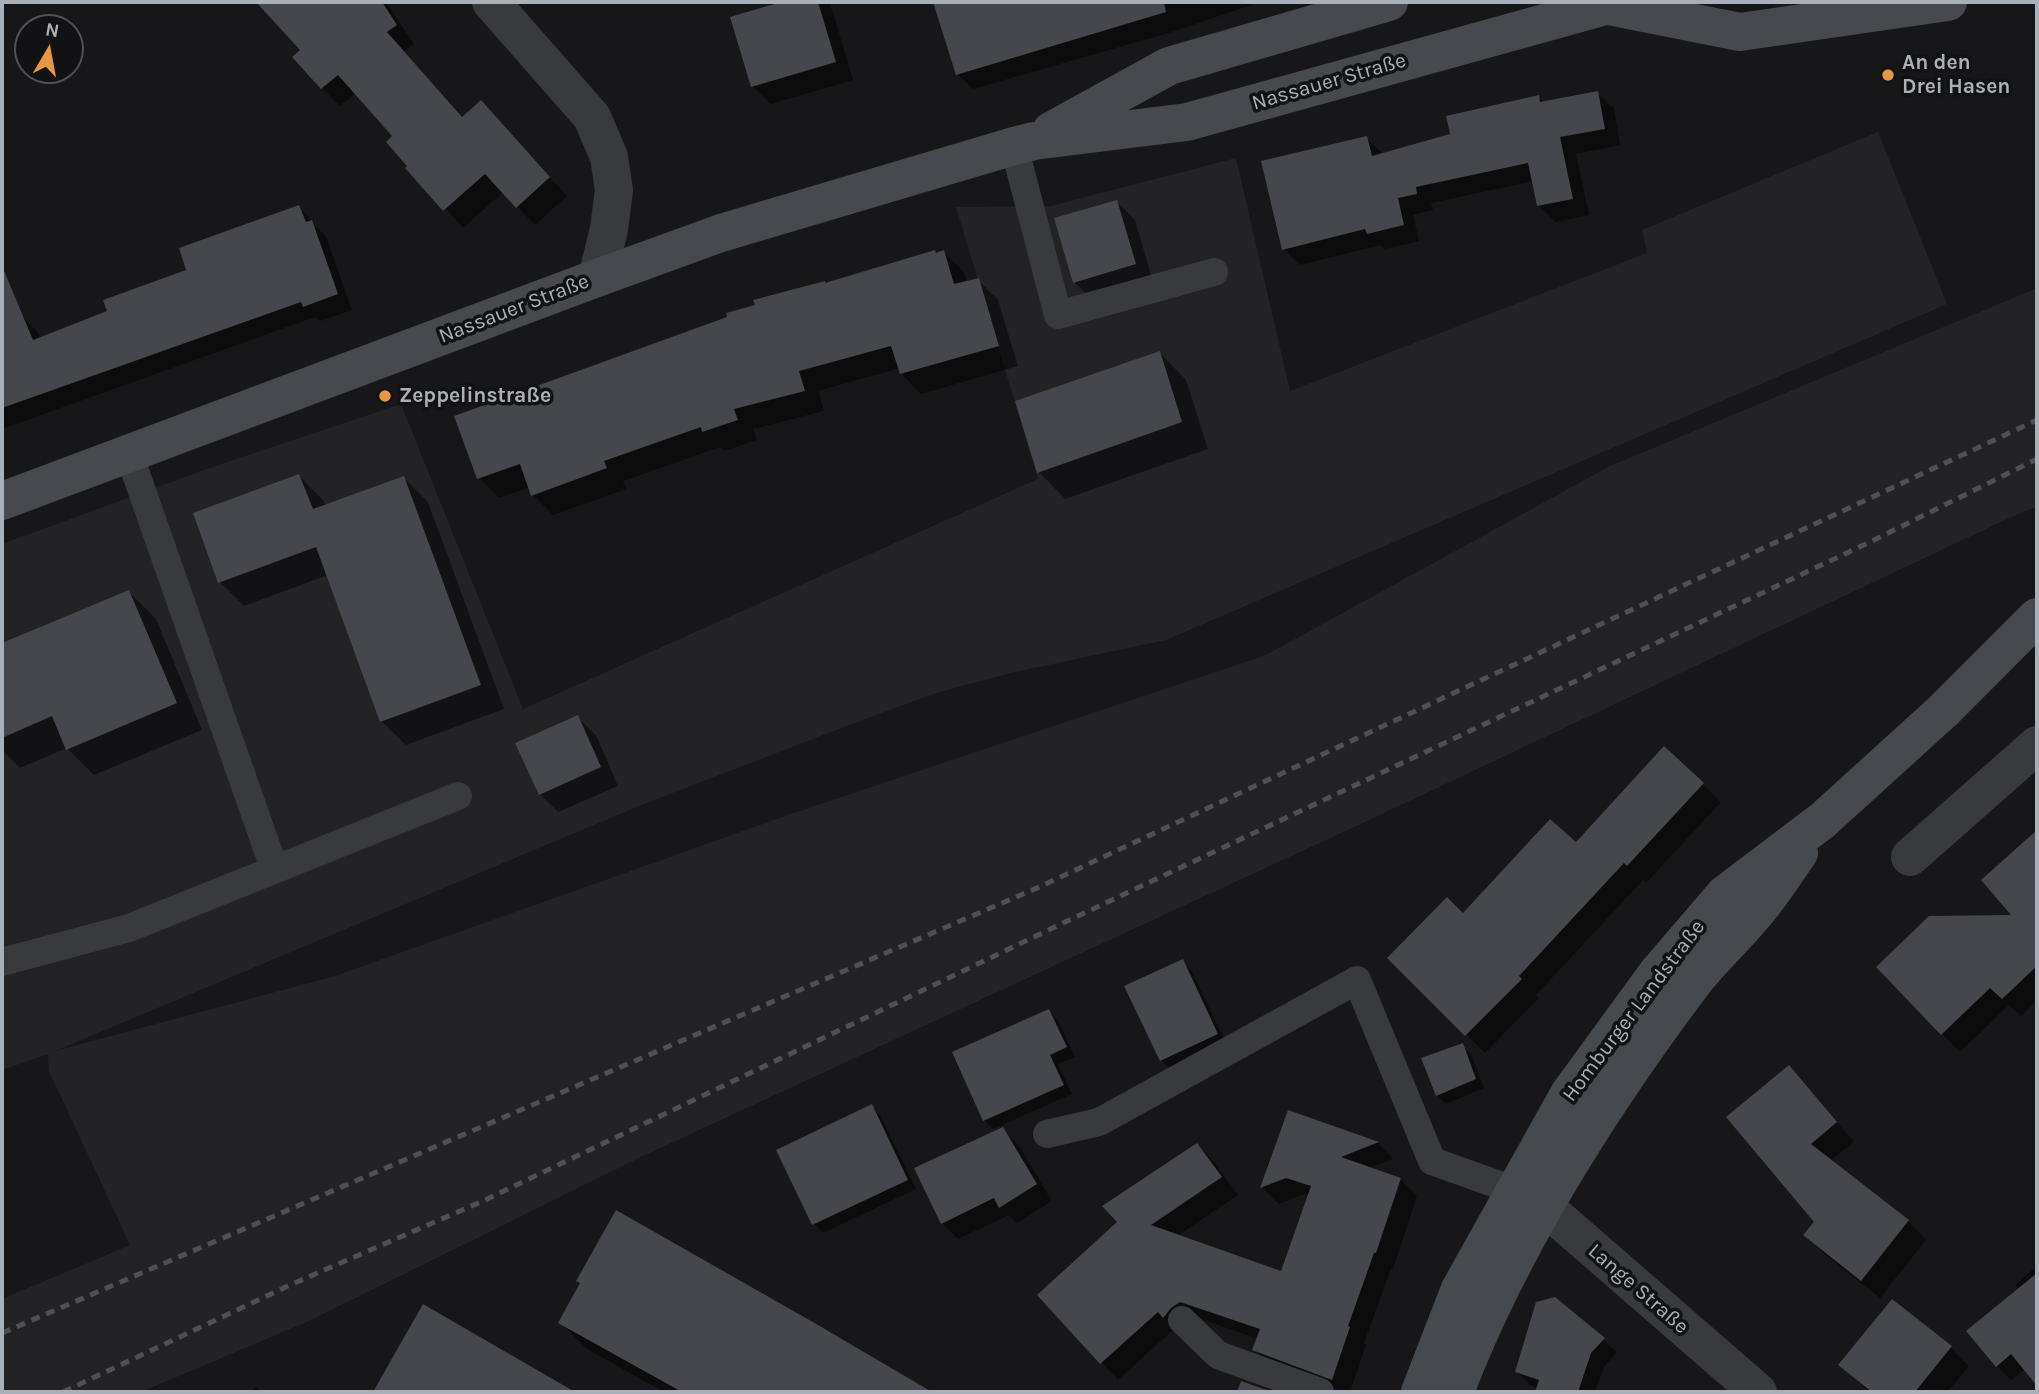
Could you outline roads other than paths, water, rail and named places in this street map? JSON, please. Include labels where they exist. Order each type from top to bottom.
[{"type":"main road","name":"Nassauer Straße","points":[[1024,143],[1169,66],[1387,2]]},
{"type":"main road","points":[[1612,4],[1741,32],[1948,2]]},
{"type":"main road","name":"Nassauer Straße","points":[[2,501],[721,233],[1024,143],[1187,122],[1612,4]]},
{"type":"main road","name":"Homburger Landstraße","points":[[1455,1392],[1493,1305],[1569,1094],[1658,972],[1724,895],[1823,820],[1943,711],[2037,617]]},
{"type":"main road","name":"Homburger Landstraße","points":[[1420,1392],[1460,1289],[1531,1199]]},
{"type":"street","points":[[491,2],[592,117],[609,157],[614,190],[609,229],[597,278]]},
{"type":"street","points":[[1910,857],[2037,745]]},
{"type":"street","name":"Lange Straße","points":[[1531,1199],[1758,1392]]},
{"type":"lane","points":[[1024,143],[1058,315],[1214,272]]},
{"type":"lane","points":[[129,454],[274,868]]},
{"type":"lane","points":[[2,962],[129,928],[458,796]]},
{"type":"lane","points":[[1046,1134],[1099,1122],[1357,980],[1432,1161],[1531,1199]]},
{"type":"lane","points":[[1182,1320],[1218,1355],[1320,1392]]},
{"type":"railway","points":[[2,1333],[1037,888],[2037,420]]},
{"type":"railway","points":[[63,1392],[290,1285],[483,1201],[1059,925],[1868,543],[2037,459]]},
{"type":"place","name":"An den Drei Hasen","points":[[1888,75]]},
{"type":"place","name":"Zeppelinstraße","points":[[385,396]]}]
